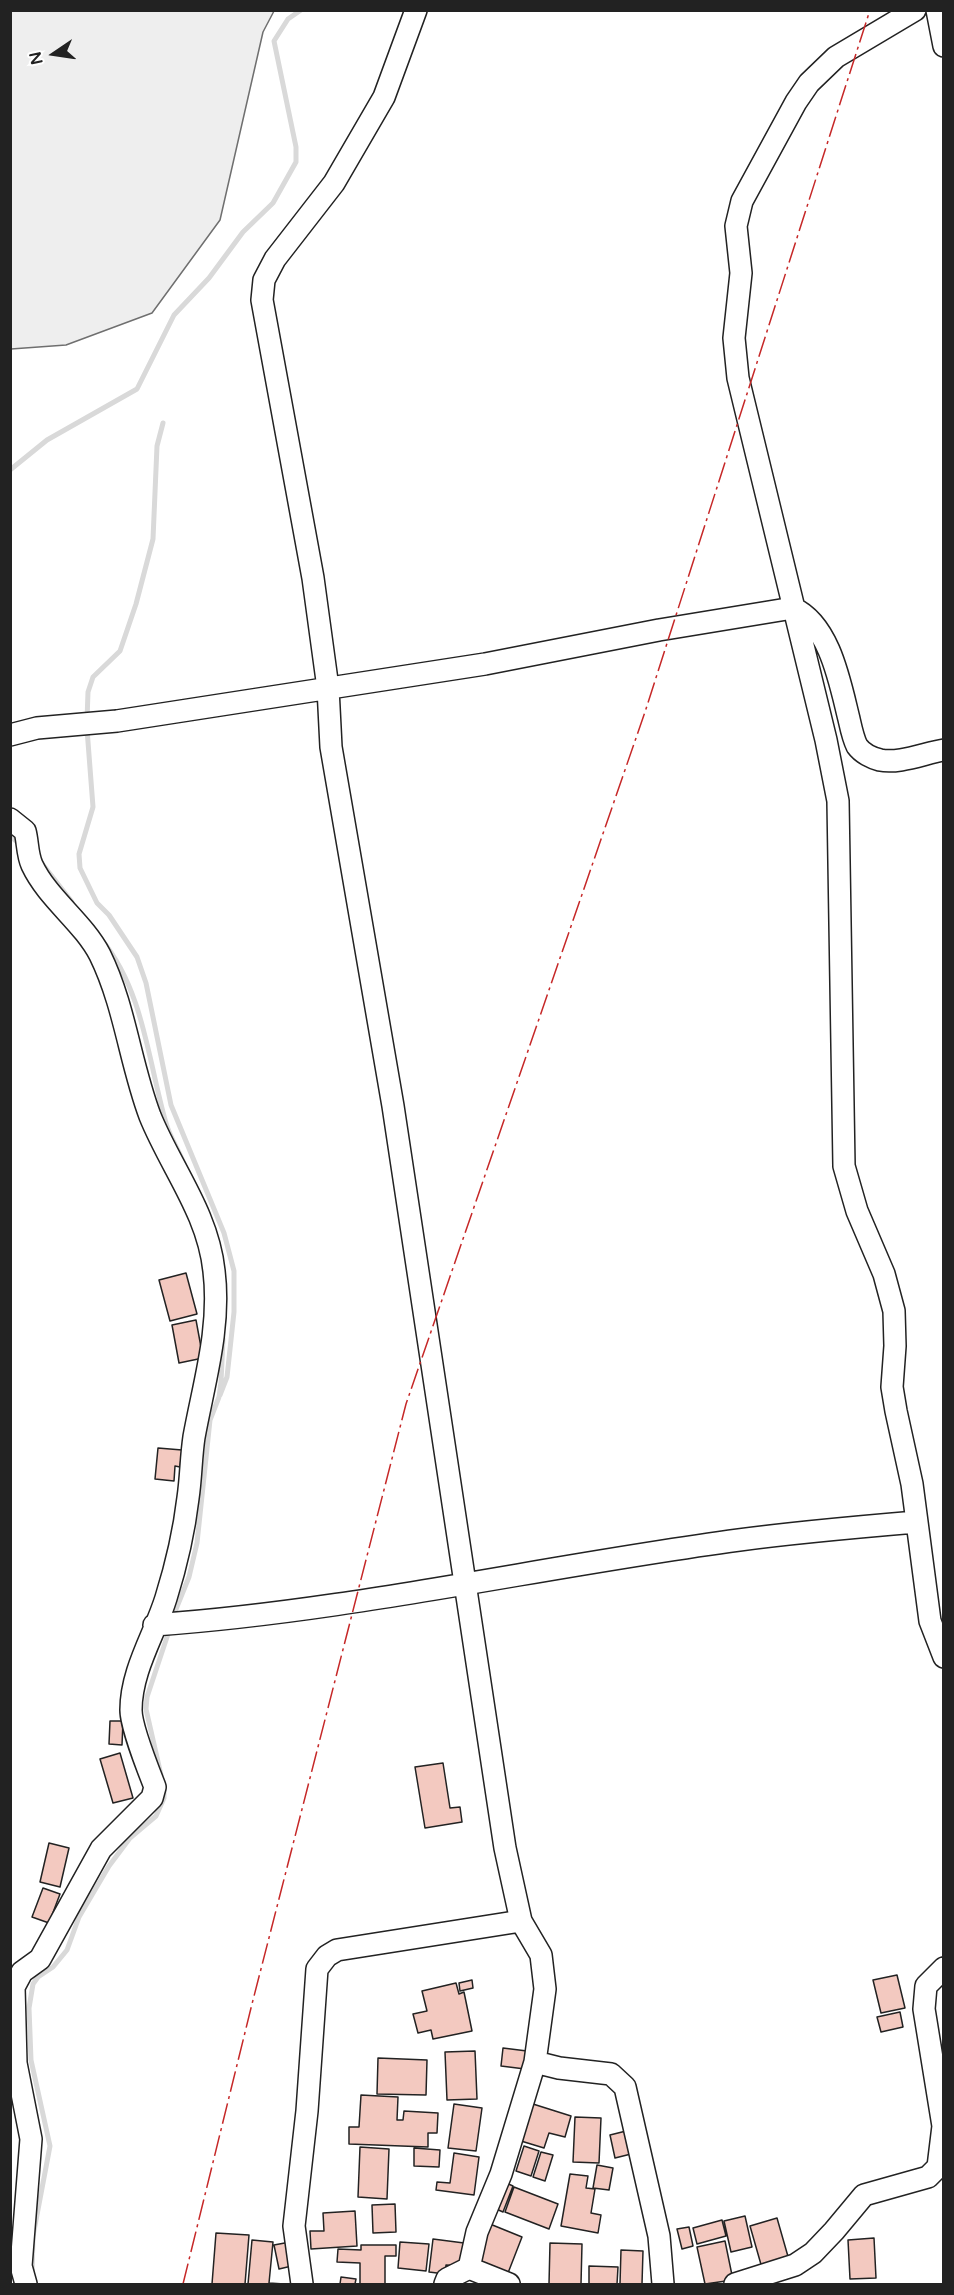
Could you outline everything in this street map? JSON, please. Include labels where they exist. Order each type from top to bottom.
[{"type":"street","points":[[416,10],[384,97],[334,183],[274,259],[262,285],[263,307],[279,380],[313,578],[328,688],[331,747],[393,1106],[505,1848],[521,1921],[541,1955],[545,1974],[535,2062],[501,2174],[477,2232],[469,2268]]},
{"type":"street","points":[[915,10],[836,57],[809,83],[789,114],[738,211],[736,235],[741,273],[734,338],[736,365],[826,740],[838,801],[844,1166],[857,1211],[887,1283],[894,1311],[895,1346],[892,1387],[912,1484],[930,1621],[944,1657]]},
{"type":"street","points":[[937,10],[944,46]]},
{"type":"street","points":[[10,735],[37,728],[93,725],[485,664],[659,630],[793,608],[805,614],[819,633],[832,662],[852,734],[863,751],[874,758],[891,760],[944,750]]},
{"type":"street","points":[[10,819],[25,831],[28,856],[39,877],[76,922],[99,955],[117,996],[150,1113],[166,1152],[202,1219],[214,1268],[216,1310],[212,1353],[194,1440],[188,1501],[165,1600],[147,1642],[130,1707],[132,1723],[155,1787],[152,1798],[101,1849],[40,1959],[22,1972],[14,1987],[16,2063],[31,2139],[21,2266],[26,2284]]},
{"type":"street","points":[[154,1625],[214,1621],[466,1584],[738,1540],[916,1522]]},
{"type":"street","points":[[302,2284],[294,2226],[307,2110],[317,1968],[327,1956],[344,1949],[521,1921]]},
{"type":"street","points":[[735,2284],[795,2265],[834,2231],[864,2195],[928,2177],[938,2167],[942,2156],[943,2126],[924,2009],[926,1986],[944,1968]]},
{"type":"street","points":[[535,2062],[611,2074],[625,2087],[659,2236],[663,2284]]},
{"type":"street","points":[[445,2284],[447,2279],[469,2268],[509,2284]]},
{"type":"shaded area","points":[[11,10],[274,11],[263,32],[220,220],[152,313],[66,345],[11,349]]},
{"type":"building","points":[[186,1273],[197,1314],[170,1321],[159,1280]]},
{"type":"building","points":[[196,1320],[203,1358],[179,1363],[172,1325]]},
{"type":"building","points":[[158,1448],[182,1450],[180,1467],[175,1466],[174,1481],[155,1479]]},
{"type":"building","points":[[110,1721],[123,1721],[122,1745],[109,1744]]},
{"type":"building","points":[[120,1753],[133,1798],[113,1803],[100,1759]]},
{"type":"building","points":[[443,1763],[450,1808],[460,1807],[462,1822],[425,1828],[415,1767]]},
{"type":"building","points":[[49,1843],[69,1848],[60,1887],[40,1882]]},
{"type":"building","points":[[43,1888],[60,1894],[49,1923],[32,1917]]},
{"type":"building","points":[[897,1975],[905,2008],[881,2013],[873,1980]]},
{"type":"building","points":[[472,1980],[473,1988],[460,1991],[459,1983]]},
{"type":"building","points":[[456,1983],[459,1994],[464,1992],[472,2031],[433,2039],[431,2030],[418,2033],[413,2014],[427,2011],[422,1991]]},
{"type":"building","points":[[900,2012],[903,2027],[881,2032],[877,2017]]},
{"type":"building","points":[[503,2048],[527,2051],[525,2069],[501,2066]]},
{"type":"building","points":[[475,2051],[477,2099],[447,2100],[445,2052]]},
{"type":"building","points":[[378,2058],[427,2060],[426,2095],[377,2094]]},
{"type":"building","points":[[361,2095],[398,2097],[397,2120],[403,2120],[404,2111],[438,2113],[437,2133],[428,2133],[428,2147],[349,2144],[349,2127],[359,2127]]},
{"type":"building","points":[[454,2104],[482,2108],[476,2151],[448,2148]]},
{"type":"building","points":[[533,2104],[571,2116],[565,2137],[549,2133],[544,2148],[521,2141]]},
{"type":"building","points":[[575,2117],[601,2118],[599,2163],[573,2162]]},
{"type":"building","points":[[626,2131],[631,2154],[615,2158],[610,2135]]},
{"type":"building","points":[[524,2146],[539,2151],[531,2176],[516,2171]]},
{"type":"building","points":[[360,2147],[389,2149],[387,2199],[358,2197]]},
{"type":"building","points":[[414,2148],[440,2150],[439,2167],[414,2166]]},
{"type":"building","points":[[541,2152],[553,2155],[545,2181],[533,2177]]},
{"type":"building","points":[[454,2153],[479,2157],[474,2195],[436,2190],[437,2182],[450,2183]]},
{"type":"building","points":[[597,2165],[613,2168],[609,2190],[593,2188]]},
{"type":"building","points":[[570,2174],[588,2176],[586,2188],[595,2189],[591,2213],[601,2215],[598,2233],[561,2226]]},
{"type":"building","points":[[504,2182],[513,2186],[503,2212],[494,2208]]},
{"type":"building","points":[[514,2187],[558,2204],[549,2229],[505,2212]]},
{"type":"building","points":[[395,2204],[396,2232],[373,2233],[372,2205]]},
{"type":"building","points":[[355,2211],[357,2246],[311,2249],[310,2231],[324,2231],[323,2213]]},
{"type":"building","points":[[745,2216],[752,2247],[731,2252],[724,2221]]},
{"type":"building","points":[[777,2218],[789,2260],[762,2268],[750,2226]]},
{"type":"building","points":[[722,2220],[726,2236],[697,2244],[693,2228]]},
{"type":"building","points":[[490,2224],[522,2237],[508,2273],[476,2261]]},
{"type":"building","points":[[689,2227],[693,2246],[682,2249],[677,2229]]},
{"type":"building","points":[[216,2233],[249,2235],[245,2284],[212,2284]]},
{"type":"building","points":[[874,2238],[876,2278],[850,2279],[848,2240]]},
{"type":"building","points":[[433,2239],[464,2243],[462,2266],[446,2265],[445,2274],[429,2272]]},
{"type":"building","points":[[252,2240],[273,2242],[269,2283],[284,2284],[248,2284]]},
{"type":"building","points":[[725,2241],[733,2280],[705,2284],[697,2247]]},
{"type":"building","points":[[290,2242],[296,2265],[279,2269],[274,2245]]},
{"type":"building","points":[[400,2242],[429,2244],[426,2271],[398,2268]]},
{"type":"building","points":[[550,2243],[582,2244],[581,2284],[549,2284]]},
{"type":"building","points":[[361,2245],[396,2245],[396,2256],[385,2256],[385,2284],[360,2284],[360,2263],[337,2262],[338,2249],[361,2250]]},
{"type":"building","points":[[621,2250],[643,2251],[642,2284],[620,2284]]},
{"type":"building","points":[[589,2266],[618,2267],[617,2284],[589,2284]]},
{"type":"building","points":[[341,2277],[356,2279],[355,2284],[340,2284]]},
{"type":"waterway","points":[[10,470],[47,440],[137,389],[174,315],[209,278],[243,232],[273,203],[296,162],[296,147],[274,41],[288,19],[301,10]]},
{"type":"waterway","points":[[87,720],[88,692],[93,677],[120,651],[136,604],[153,539],[157,446],[163,423]]},
{"type":"waterway","points":[[87,729],[93,807],[79,854],[80,868],[97,903],[109,915],[137,957],[146,983],[171,1105],[224,1233],[234,1271],[234,1312],[227,1377],[220,1395]]},
{"type":"waterway","points":[[10,836],[21,845]]},
{"type":"waterway","points":[[40,861],[72,902]]},
{"type":"waterway","points":[[102,940],[116,960],[136,1004],[166,1123],[185,1166]]},
{"type":"waterway","points":[[172,1619],[189,1577],[197,1543],[210,1420],[219,1397],[221,1382],[223,1339]]},
{"type":"waterway","points":[[161,1775],[146,1709],[147,1697],[170,1628]]},
{"type":"waterway","points":[[32,2277],[33,2236],[50,2146],[31,2060],[29,2008],[33,1984],[38,1977],[53,1967],[67,1950],[79,1917],[109,1866],[130,1838],[156,1816],[164,1798],[164,1787]]},
{"type":"power","points":[[183,2284],[252,2004],[406,1404],[645,712],[870,10]]}]
